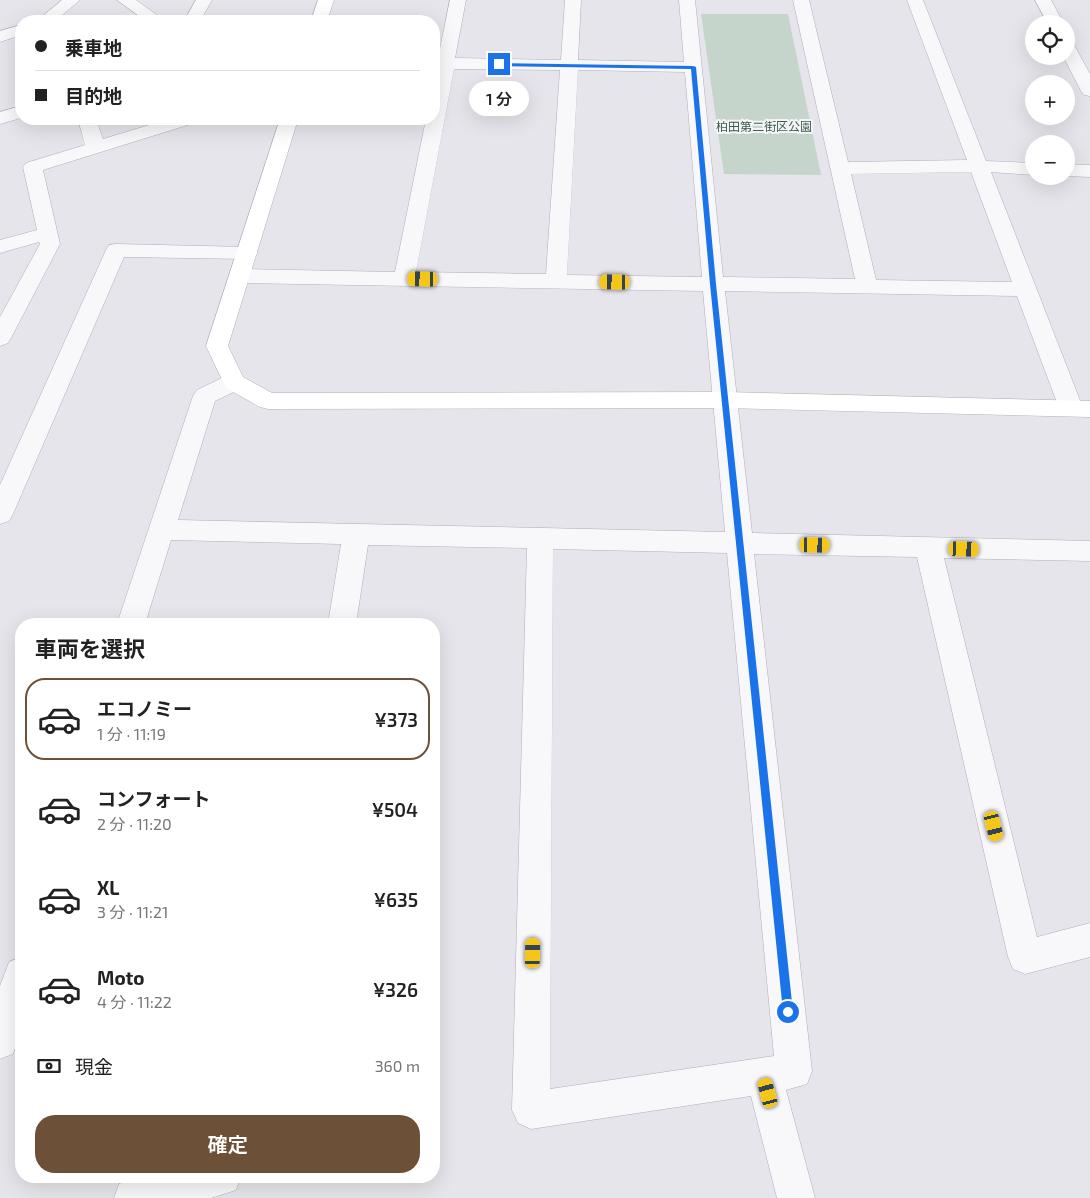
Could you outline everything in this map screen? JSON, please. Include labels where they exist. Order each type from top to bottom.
[{"type":"street","points":[[55,15],[72,0]]},
{"type":"street","points":[[125,0],[148,15]]},
{"type":"street","points":[[195,15],[204,0]]},
{"type":"street","points":[[321,15],[326,0]]},
{"type":"street","points":[[458,0],[440,64],[693,67]]},
{"type":"street","points":[[556,281],[573,0]]},
{"type":"street","points":[[540,539],[531,1110],[794,1071],[713,284],[687,0]]},
{"type":"street","points":[[801,0],[867,286]]},
{"type":"street","points":[[287,125],[218,346],[234,382],[268,401],[725,400],[1080,409],[1025,289],[916,0]]},
{"type":"street","points":[[1044,0],[1052,15]]},
{"type":"street","points":[[0,37],[15,32]]},
{"type":"street","points":[[1075,62],[1090,91]]},
{"type":"street","points":[[0,118],[15,114]]},
{"type":"street","points":[[89,125],[96,148]]},
{"type":"street","points":[[0,338],[50,244],[33,167],[169,125]]},
{"type":"street","points":[[404,279],[430,125]]},
{"type":"street","points":[[840,168],[979,166],[1025,169]]},
{"type":"street","points":[[1075,170],[1090,171]]},
{"type":"street","points":[[0,247],[48,232]]},
{"type":"street","points":[[0,514],[116,250],[248,253]]},
{"type":"street","points":[[240,276],[1025,289]]},
{"type":"street","points":[[133,618],[205,396],[234,382]]},
{"type":"street","points":[[161,530],[1090,552]]},
{"type":"street","points":[[343,618],[356,535]]},
{"type":"street","points":[[928,548],[1025,957],[1090,940]]},
{"type":"street","points":[[0,1041],[15,993]]},
{"type":"street","points":[[764,1075],[796,1198]]},
{"type":"street","points":[[133,1198],[194,1183]]},
{"type":"green space","name":"柏田第二街区公園","points":[[701,14],[788,14],[821,175],[724,174]]},
{"type":"route","points":[[499,64],[693,67],[713,284],[788,1012]]}]
